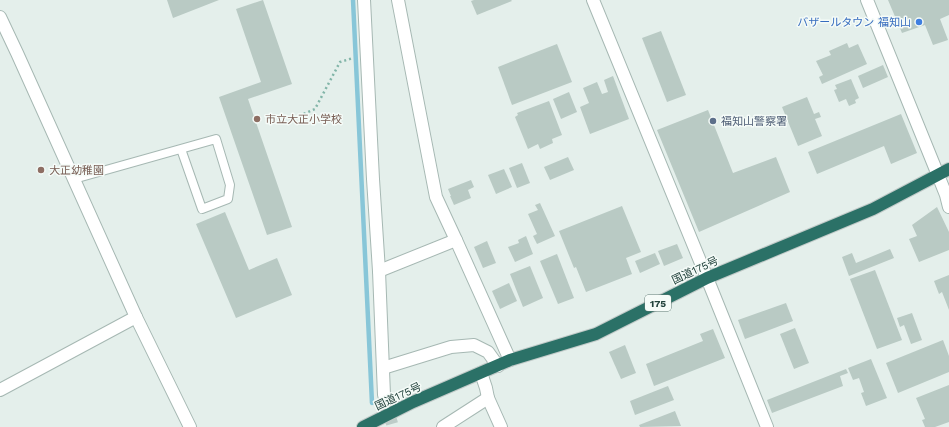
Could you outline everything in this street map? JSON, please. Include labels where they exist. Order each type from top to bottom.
[{"type":"highway","name":"国道175号","points":[[363,427],[413,402],[510,360],[596,334],[707,278],[872,209],[949,168]]},
{"type":"street","points":[[364,0],[379,271],[384,395]]},
{"type":"street","points":[[398,0],[436,197],[510,360]]},
{"type":"street","points":[[593,0],[767,427]]},
{"type":"street","points":[[867,0],[946,195],[949,207]]},
{"type":"street","points":[[0,17],[136,318],[190,427]]},
{"type":"street","points":[[379,271],[456,240]]},
{"type":"street","points":[[0,390],[136,318]]},
{"type":"street","points":[[383,368],[451,347],[474,345],[488,352],[498,366]]},
{"type":"street","points":[[481,373],[488,398],[501,427]]},
{"type":"street","points":[[443,427],[488,398]]},
{"type":"lane","points":[[74,179],[216,139],[230,185],[228,199],[202,209],[181,149]]},
{"type":"path","points":[[290,120],[315,109],[340,62]]},
{"type":"building","points":[[167,0],[219,0],[173,18]]},
{"type":"building","points":[[263,0],[292,84],[248,99],[292,227],[267,235],[219,97],[261,82],[236,9]]},
{"type":"building","name":"バザールタウン 福知山","points":[[888,0],[949,0],[949,15],[940,19],[948,40],[933,45],[925,25],[902,33]]},
{"type":"building","points":[[471,1],[512,1],[477,15]]},
{"type":"building","points":[[661,31],[686,95],[667,102],[642,38]]},
{"type":"building","points":[[847,43],[849,48],[858,44],[867,64],[822,84],[819,77],[823,75],[816,61],[831,55],[829,51]]},
{"type":"building","points":[[557,44],[572,82],[512,105],[498,67]]},
{"type":"building","points":[[883,65],[888,77],[863,88],[858,76]]},
{"type":"building","points":[[613,76],[629,119],[590,134],[580,107],[589,103],[583,88],[597,82],[602,94],[608,92],[604,80]]},
{"type":"building","points":[[851,79],[859,98],[855,100],[856,103],[849,106],[846,99],[839,102],[834,90],[837,89],[835,85]]},
{"type":"building","points":[[569,92],[577,112],[561,119],[553,99]]},
{"type":"building","points":[[807,97],[814,114],[819,112],[821,117],[815,119],[822,136],[798,146],[782,107]]},
{"type":"building","points":[[549,101],[562,135],[552,139],[553,143],[540,149],[538,144],[528,149],[515,117],[518,115],[517,113]]},
{"type":"building","points":[[708,110],[733,173],[776,157],[790,192],[699,232],[657,130]]},
{"type":"building","points":[[901,114],[917,153],[891,164],[884,146],[817,174],[808,152]]},
{"type":"building","points":[[568,157],[574,170],[550,180],[544,167]]},
{"type":"building","points":[[522,163],[530,183],[517,188],[509,168]]},
{"type":"building","points":[[504,169],[512,187],[496,194],[488,175]]},
{"type":"building","points":[[471,180],[474,187],[468,190],[471,198],[454,205],[448,189]]},
{"type":"building","points":[[540,203],[555,236],[537,244],[533,236],[537,234],[528,214],[538,210],[535,205]]},
{"type":"building","points":[[622,206],[641,252],[626,258],[632,274],[586,292],[576,267],[574,268],[559,231]]},
{"type":"building","points":[[937,207],[949,232],[949,250],[919,262],[909,239],[917,236],[912,225]]},
{"type":"building","points":[[225,212],[249,270],[277,258],[292,295],[236,318],[196,224]]},
{"type":"building","points":[[526,236],[533,254],[515,262],[508,247],[519,243],[518,240]]},
{"type":"building","points":[[487,241],[496,263],[483,268],[474,247]]},
{"type":"building","points":[[677,244],[683,258],[664,266],[658,251]]},
{"type":"building","points":[[890,249],[894,258],[849,276],[842,257],[852,253],[856,263]]},
{"type":"building","points":[[655,253],[660,264],[640,273],[635,261]]},
{"type":"building","points":[[557,254],[574,298],[558,304],[540,261]]},
{"type":"building","points":[[530,266],[543,298],[523,307],[510,274]]},
{"type":"building","points":[[875,270],[902,340],[877,349],[850,279]]},
{"type":"building","points":[[949,275],[949,310],[942,292],[939,294],[934,281]]},
{"type":"building","points":[[509,283],[517,301],[500,309],[492,291]]},
{"type":"building","points":[[786,303],[793,321],[745,339],[738,320]]},
{"type":"building","points":[[912,313],[922,340],[911,344],[904,325],[900,327],[897,318]]},
{"type":"building","points":[[795,328],[809,363],[794,369],[780,334]]},
{"type":"building","points":[[713,329],[725,358],[654,386],[646,364],[703,341],[700,334]]},
{"type":"building","points":[[943,340],[949,356],[949,372],[898,393],[886,363]]},
{"type":"building","points":[[625,345],[636,373],[621,379],[609,352]]},
{"type":"building","points":[[871,359],[887,398],[866,406],[861,393],[864,392],[859,378],[853,380],[848,368]]},
{"type":"building","points":[[846,369],[848,373],[840,376],[843,386],[772,413],[767,400]]},
{"type":"building","points":[[949,385],[949,422],[935,427],[925,427],[922,420],[925,419],[916,398]]},
{"type":"building","points":[[668,386],[674,400],[635,415],[630,401]]},
{"type":"building","points":[[675,411],[681,426],[640,427],[639,425]]},
{"type":"waterway","points":[[353,0],[372,403]]},
{"type":"tunnel","points":[[384,395],[393,427]]},
{"type":"place","name":"バザールタウン 福知山","points":[[919,22]]},
{"type":"place","name":"市立大正小学校","points":[[257,119]]},
{"type":"place","name":"福知山警察署","points":[[713,121]]},
{"type":"place","name":"大正幼稚園","points":[[41,170]]}]
